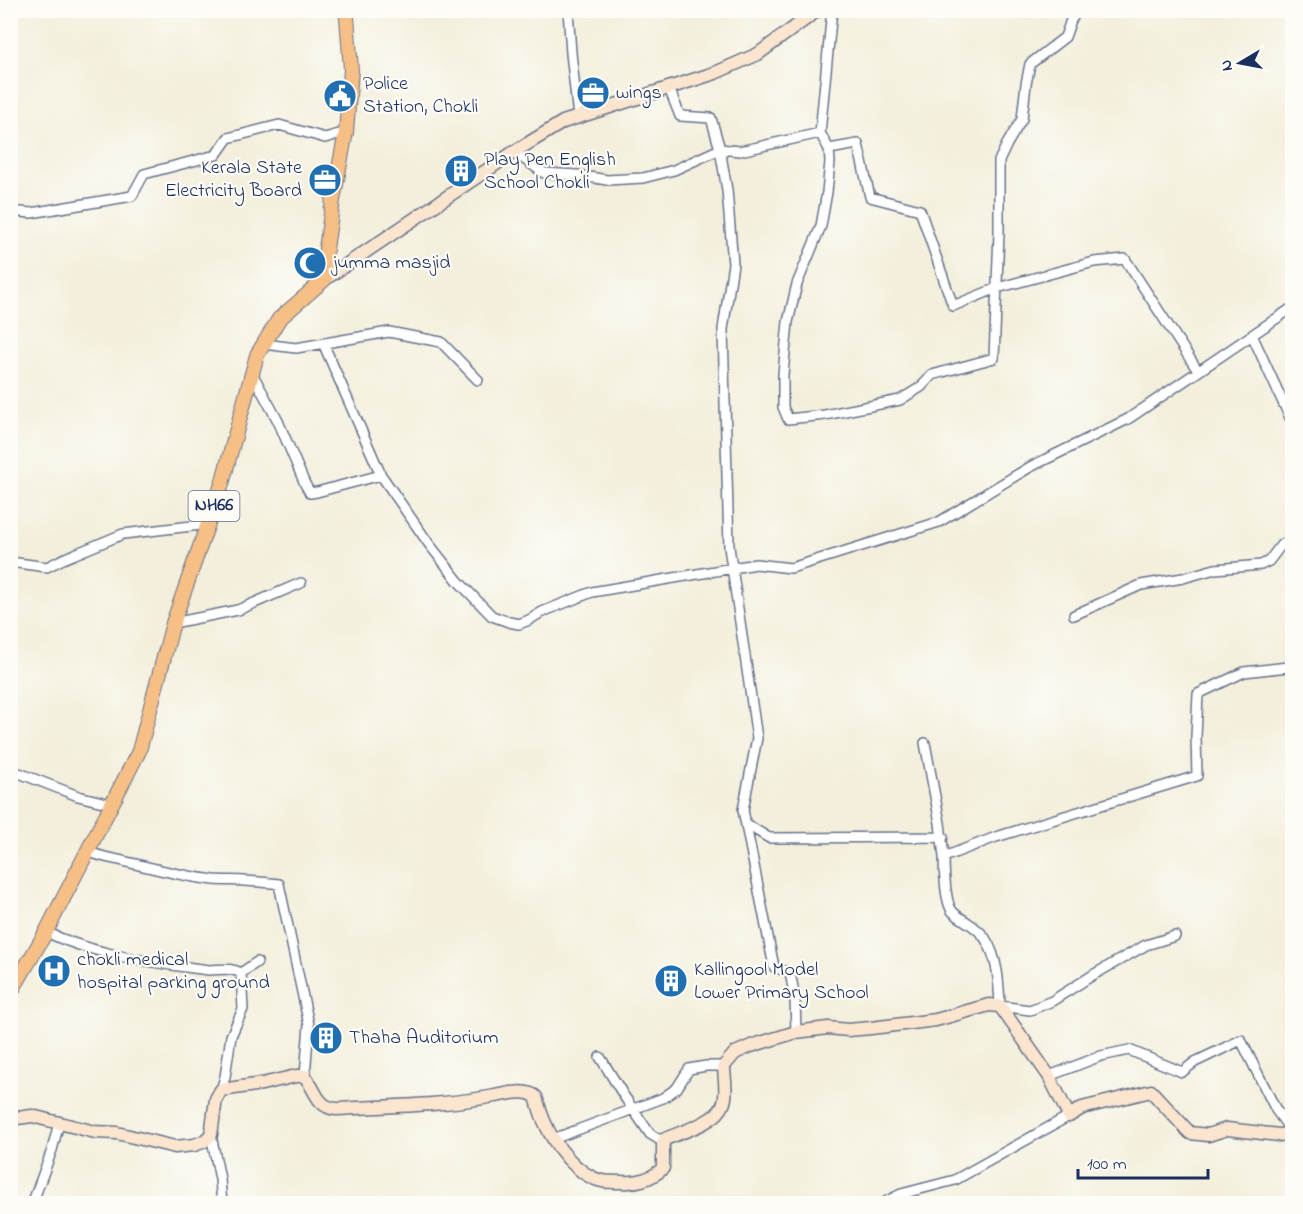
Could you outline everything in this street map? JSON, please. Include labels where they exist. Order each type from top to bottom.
[{"type":"main road","points":[[325,279],[326,249],[346,132],[351,70],[345,10]]},
{"type":"main road","points":[[325,279],[514,152],[563,122],[715,73],[758,54],[818,10]]},
{"type":"main road","name":"NH66","points":[[10,993],[46,932],[139,751],[173,623],[222,484],[257,355],[279,320],[325,279]]},
{"type":"main road","points":[[10,1119],[32,1116],[94,1132],[117,1133],[175,1147],[203,1142],[211,1135],[216,1099],[221,1090],[296,1076],[305,1076],[320,1102],[324,1106],[336,1109],[450,1103],[528,1092],[536,1097],[544,1122],[553,1139],[574,1165],[585,1174],[602,1181],[625,1182],[642,1180],[657,1174],[663,1168],[665,1139],[718,1114],[725,1096],[723,1066],[735,1053],[796,1032],[828,1028],[848,1030],[936,1020],[989,1005],[1000,1006],[1049,1076],[1069,1116],[1082,1108],[1151,1090],[1190,1132],[1208,1135],[1227,1129],[1279,1135],[1292,1132]]},
{"type":"street","points":[[568,10],[578,117]]},
{"type":"street","points":[[832,10],[820,133],[829,149],[830,162],[820,226],[797,284],[788,322],[783,374],[783,408],[788,419],[900,400],[921,387],[932,375],[994,358],[999,233],[999,161],[1022,119],[1030,64],[1065,37],[1071,20],[1078,10]]},
{"type":"street","points":[[669,88],[680,116],[711,118],[720,149],[727,190],[733,264],[723,329],[729,547],[757,738],[743,810],[774,967],[790,973],[795,997],[796,1032]]},
{"type":"street","points":[[10,211],[31,213],[132,196],[144,174],[216,155],[228,138],[279,125],[324,138],[346,132]]},
{"type":"street","points":[[514,152],[544,173],[607,180],[643,178],[674,170],[720,149],[740,151],[820,133]]},
{"type":"street","points":[[829,149],[858,144],[870,197],[920,210],[954,306],[997,288],[1094,262],[1125,260],[1198,371]]},
{"type":"street","points":[[323,343],[381,475],[429,544],[459,582],[492,616],[519,624],[592,592],[756,564],[791,568],[939,522],[1030,467],[1128,419],[1293,308]]},
{"type":"street","points":[[264,344],[296,348],[389,332],[441,342],[478,380]]},
{"type":"street","points":[[1252,335],[1293,422]]},
{"type":"street","points":[[252,373],[279,421],[310,492],[381,475]]},
{"type":"street","points":[[10,562],[47,567],[123,534],[209,524]]},
{"type":"street","points":[[1074,615],[1141,585],[1183,578],[1215,569],[1261,565],[1269,561],[1281,545],[1293,540]]},
{"type":"street","points":[[173,623],[238,610],[301,583]]},
{"type":"street","points":[[944,857],[996,837],[1197,776],[1198,694],[1244,672],[1293,665]]},
{"type":"street","points":[[925,743],[943,837],[942,848],[950,908],[977,928],[990,947],[999,981],[1000,1006],[1030,1010],[1052,1001],[1146,945],[1175,936]]},
{"type":"street","points":[[10,774],[19,773],[78,796],[111,804]]},
{"type":"street","points":[[746,824],[769,838],[943,837]]},
{"type":"street","points":[[87,851],[102,857],[213,880],[279,884],[309,1025],[305,1076]]},
{"type":"street","points":[[46,932],[65,941],[119,955],[177,966],[212,970],[230,969],[241,973]]},
{"type":"street","points":[[241,973],[257,962]]},
{"type":"street","points":[[221,1090],[231,1036],[243,1009],[241,973]]},
{"type":"street","points":[[1049,1076],[1101,1056],[1129,1050],[1182,1072],[1195,1062],[1241,1040],[1276,1110],[1292,1132]]},
{"type":"street","points":[[600,1057],[650,1134],[658,1139],[665,1139]]},
{"type":"street","points":[[553,1139],[663,1098],[677,1088],[689,1069],[723,1066]]},
{"type":"street","points":[[887,1203],[901,1194],[955,1180],[1069,1116]]},
{"type":"street","points":[[32,1203],[59,1124]]},
{"type":"street","points":[[211,1135],[220,1179],[222,1203]]},
{"type":"place","name":"wings","points":[[593,93]]},
{"type":"place","name":"Police Station, Chokli","points":[[340,96]]},
{"type":"place","name":"Play Pen English School Chokli","points":[[461,171]]},
{"type":"place","name":"Kerala State Electricity Board","points":[[325,180]]},
{"type":"place","name":"jumma masjid","points":[[310,263]]},
{"type":"place","name":"chokli medical hospital parking ground","points":[[54,971]]},
{"type":"place","name":"Kallingool Model Lower Primary School","points":[[671,981]]},
{"type":"place","name":"Thaha Auditorium","points":[[326,1038]]}]
